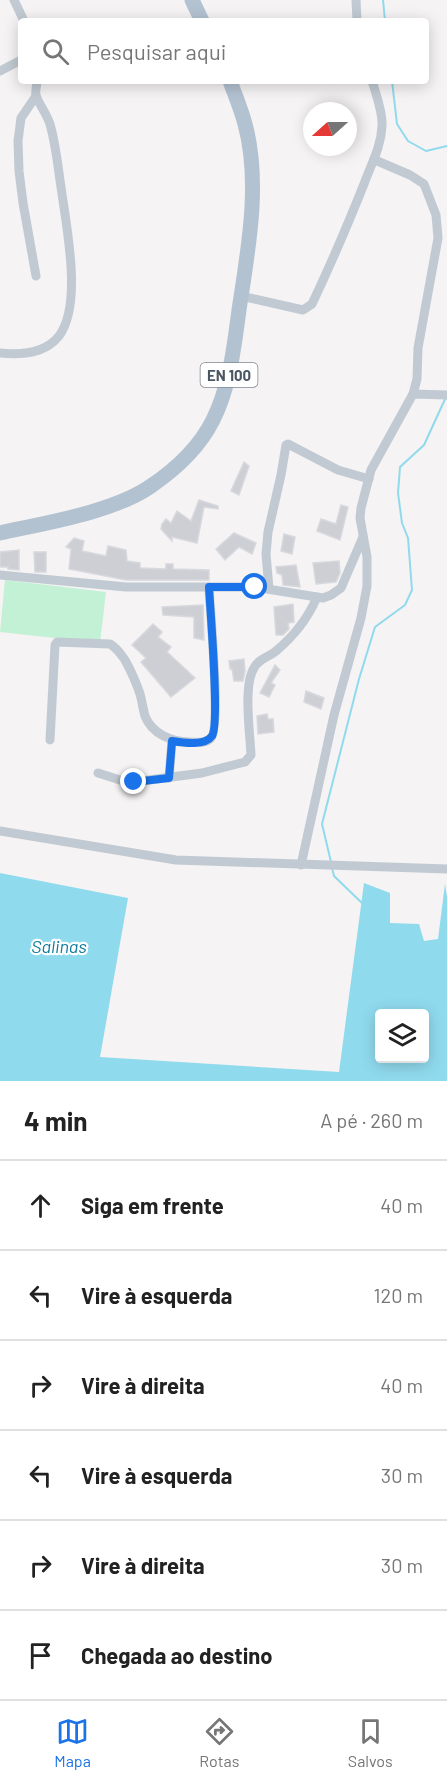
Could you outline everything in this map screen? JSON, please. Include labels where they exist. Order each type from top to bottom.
[{"type":"main road","points":[[192,0],[201,18]]},
{"type":"main road","name":"EN 100","points":[[0,533],[62,519],[123,501],[151,486],[175,467],[196,445],[212,422],[225,395],[236,339],[250,231],[252,182],[245,125],[231,84]]},
{"type":"street","points":[[14,0],[23,18]]},
{"type":"street","points":[[356,0],[357,18]]},
{"type":"street","points":[[0,71],[18,62]]},
{"type":"street","points":[[36,276],[22,203],[18,141],[21,118],[36,96],[37,84]]},
{"type":"street","points":[[241,297],[303,310],[312,304],[342,239],[381,141],[382,123],[373,84]]},
{"type":"street","points":[[0,353],[16,355],[33,353],[48,346],[59,337],[66,323],[71,302],[71,266],[55,145],[49,119],[36,96]]},
{"type":"street","points":[[301,865],[334,715],[361,618],[367,586],[367,557],[360,518],[361,508],[371,470],[413,394],[417,379],[418,348],[438,238],[436,215],[424,184],[410,175],[375,160]]},
{"type":"street","points":[[413,394],[447,395]]},
{"type":"street","points":[[269,589],[266,554],[268,532],[286,445],[338,470],[369,479]]},
{"type":"street","points":[[0,575],[126,587],[255,587],[323,598],[341,588],[363,537]]},
{"type":"street","points":[[51,740],[55,645],[57,642],[110,644],[118,650],[129,668],[140,694],[146,718],[152,728],[172,741],[202,742],[211,738],[214,733],[215,710],[209,587]]},
{"type":"street","points":[[98,772],[123,781],[134,782],[202,773],[245,762],[251,755],[248,688],[253,669],[257,663],[274,652],[294,634],[309,615],[318,597]]},
{"type":"street","points":[[169,778],[172,741]]},
{"type":"street","points":[[0,831],[176,860],[447,869]]},
{"type":"green space","points":[[5,580],[106,592],[100,643],[0,632]]},
{"type":"water","name":"Salinas","points":[[0,873],[128,898],[100,1057],[339,1072],[364,883],[390,893],[390,923],[419,924],[424,941],[438,939],[445,884],[447,897],[447,1081],[0,1081]]},
{"type":"building","points":[[244,462],[249,466],[239,495],[231,491]]},
{"type":"building","points":[[199,500],[218,506],[218,509],[204,507],[197,543],[172,537],[172,541],[161,529],[162,524],[166,519],[171,523],[177,511],[191,521]]},
{"type":"building","points":[[341,505],[348,507],[340,540],[317,531],[321,519],[336,524]]},
{"type":"building","points":[[234,533],[256,543],[252,554],[239,547],[225,560],[216,549]]},
{"type":"building","points":[[284,534],[295,537],[292,554],[281,551]]},
{"type":"building","points":[[74,538],[84,541],[82,551],[106,556],[108,546],[126,550],[127,561],[140,563],[140,568],[166,569],[166,564],[173,564],[173,569],[209,570],[209,580],[126,580],[69,569],[71,549],[66,547]]},
{"type":"building","points":[[19,550],[19,570],[0,567],[0,552]]},
{"type":"building","points":[[34,552],[46,552],[46,572],[35,572]]},
{"type":"building","points":[[339,561],[340,573],[336,582],[316,584],[313,563]]},
{"type":"building","points":[[296,565],[300,587],[283,585],[282,575],[277,573],[276,567]]},
{"type":"building","points":[[293,604],[294,622],[288,623],[289,629],[283,635],[276,635],[274,607]]},
{"type":"building","points":[[203,605],[204,640],[194,638],[194,617],[163,615],[162,607]]},
{"type":"building","points":[[153,624],[162,632],[158,637],[171,647],[167,652],[195,678],[171,697],[141,662],[146,658],[132,645]]},
{"type":"building","points":[[244,659],[243,681],[234,681],[229,661]]},
{"type":"building","points":[[275,665],[280,670],[271,683],[275,685],[269,697],[260,693]]},
{"type":"building","points":[[306,691],[324,698],[321,709],[304,702]]},
{"type":"building","points":[[267,714],[268,719],[273,719],[274,732],[258,734],[257,716]]},
{"type":"waterway","points":[[383,0],[385,18]]},
{"type":"waterway","points":[[392,84],[397,124],[408,141],[426,151],[447,146]]},
{"type":"waterway","points":[[331,862],[322,824],[359,679],[375,627],[405,605],[412,590],[408,538],[402,523],[398,493],[400,467],[424,445],[446,397]]},
{"type":"waterway","points":[[332,868],[334,876],[363,904]]},
{"type":"route","points":[[134,782],[169,778],[172,741],[202,742],[211,738],[214,733],[215,710],[209,587],[255,587]]}]
